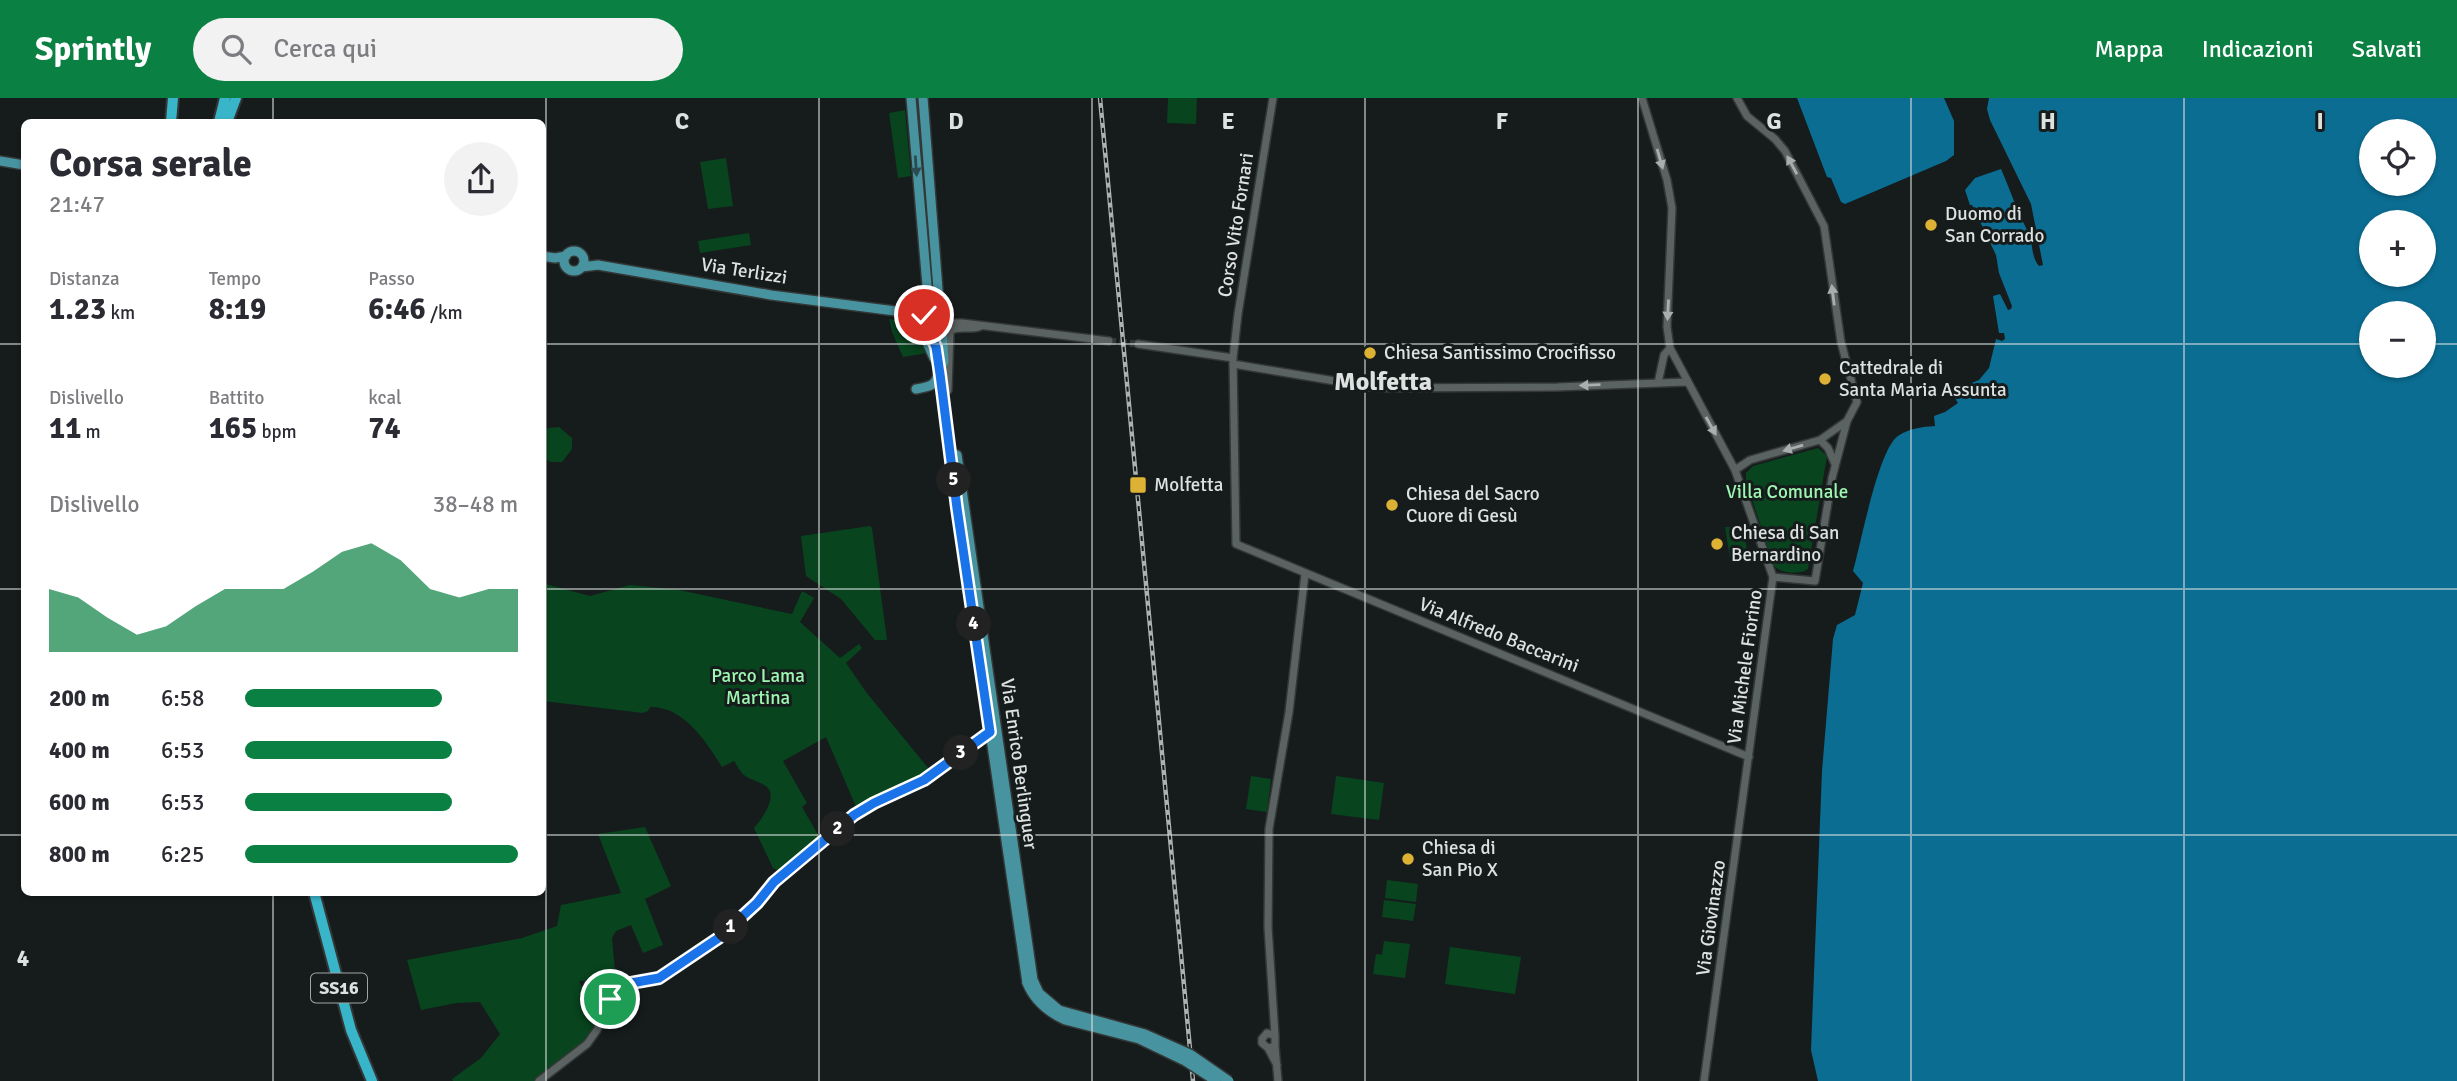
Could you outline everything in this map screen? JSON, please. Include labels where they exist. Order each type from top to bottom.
[{"type":"highway","points":[[171,119],[173,98]]},
{"type":"highway","points":[[221,119],[227,98]]},
{"type":"highway","points":[[228,119],[236,98]]},
{"type":"highway","name":"SS16","points":[[309,896],[346,1035],[364,1081]]},
{"type":"highway","name":"SS16","points":[[315,896],[351,1030],[372,1081]]},
{"type":"main road","points":[[911,98],[927,283],[924,320],[926,326],[932,330],[942,328],[946,320],[939,302],[923,98]]},
{"type":"main road","points":[[0,161],[21,164]]},
{"type":"main road","points":[[546,257],[565,260],[573,271],[583,262],[576,252],[565,260]]},
{"type":"main road","name":"Via Terlizzi","points":[[583,262],[771,295],[903,312],[926,312]]},
{"type":"main road","name":"Via Terlizzi","points":[[886,310],[919,307],[925,298],[927,283]]},
{"type":"main road","points":[[926,312],[937,308],[944,312]]},
{"type":"main road","name":"Via Terlizzi","points":[[886,310],[916,324],[936,364],[937,381],[930,387],[916,389]]},
{"type":"main road","name":"Via Terlizzi","points":[[903,312],[926,326]]},
{"type":"main road","name":"Via Enrico Berlinguer","points":[[926,326],[936,347],[957,508],[1030,981]]},
{"type":"main road","name":"Via Enrico Berlinguer","points":[[942,328],[947,390],[991,730]]},
{"type":"main road","points":[[1030,981],[1034,996],[1054,1015],[1139,1040],[1185,1061],[1216,1081]]},
{"type":"main road","points":[[1030,981],[1039,993],[1059,1010],[1145,1034],[1190,1054],[1229,1081]]},
{"type":"street","name":"Corso Vito Fornari","points":[[1236,544],[1233,361],[1238,314],[1273,98]]},
{"type":"street","points":[[1642,98],[1667,180],[1673,220],[1667,327],[1670,348],[1735,470],[1773,578],[1815,581],[1835,464],[1847,421],[1857,402],[1840,342],[1824,226],[1781,145],[1747,116],[1737,98]]},
{"type":"street","points":[[944,312],[962,323]]},
{"type":"street","points":[[942,328],[952,323],[962,323],[1109,341]]},
{"type":"street","points":[[947,390],[950,331],[957,328],[971,330],[983,326]]},
{"type":"street","points":[[1138,344],[1377,388],[1408,390],[1686,382]]},
{"type":"street","points":[[1658,383],[1664,355],[1670,348]]},
{"type":"street","points":[[1735,470],[1750,460],[1820,440],[1847,421]]},
{"type":"street","points":[[1820,440],[1828,448],[1835,464]]},
{"type":"street","name":"Via Alfredo Baccarini","points":[[1236,544],[1600,694],[1749,759]]},
{"type":"street","points":[[1278,1081],[1277,1065],[1271,1047],[1273,1021],[1268,927],[1269,829],[1289,709],[1305,574]]},
{"type":"street","name":"Via Michele Fiorino","points":[[1749,759],[1773,578]]},
{"type":"street","points":[[603,1010],[588,985],[620,987],[659,978],[720,937],[757,903],[781,876],[861,811],[924,780],[991,730]]},
{"type":"street","name":"Via Giovinazzo","points":[[1704,1081],[1749,759]]},
{"type":"street","points":[[540,1081],[587,1044],[597,1030],[603,1010],[620,987]]},
{"type":"street","points":[[1271,1034],[1262,1039],[1262,1043],[1271,1047]]},
{"type":"green space","points":[[1168,98],[1197,98],[1196,124],[1167,123]]},
{"type":"green space","points":[[905,110],[911,176],[898,178],[889,113]]},
{"type":"green space","points":[[726,158],[733,206],[708,209],[700,162]]},
{"type":"green space","points":[[749,233],[751,245],[700,253],[698,241]]},
{"type":"green space","points":[[889,319],[910,325],[921,339],[927,353],[903,357]]},
{"type":"green space","points":[[559,427],[572,438],[572,449],[562,462],[546,460],[548,428]]},
{"type":"green space","name":"Villa Comunale","points":[[1818,448],[1827,456],[1808,569],[1786,572],[1774,566],[1746,481],[1746,473],[1753,466]]},
{"type":"green space","points":[[870,526],[887,640],[875,640],[841,599],[806,576],[801,536]]},
{"type":"green space","points":[[1725,527],[1738,527],[1745,538],[1749,562],[1730,559]]},
{"type":"green space","name":"Parco Lama Martina","points":[[546,584],[590,596],[630,585],[679,590],[792,614],[802,591],[814,598],[800,622],[840,658],[859,644],[862,648],[846,663],[866,692],[929,769],[857,809],[826,737],[783,761],[807,803],[802,807],[821,840],[781,872],[773,868],[754,828],[764,815],[771,798],[768,788],[744,775],[734,761],[722,767],[701,736],[673,712],[650,707],[643,713],[546,701]]},
{"type":"green space","points":[[1251,776],[1271,779],[1267,812],[1246,809]]},
{"type":"green space","points":[[1336,776],[1384,783],[1379,820],[1331,814]]},
{"type":"green space","points":[[645,827],[671,886],[645,899],[663,945],[643,953],[631,925],[616,931],[612,938],[616,983],[579,981],[599,1015],[596,1025],[583,1042],[535,1079],[537,1081],[453,1081],[452,1079],[481,1058],[500,1034],[480,1002],[456,1003],[421,1010],[407,960],[522,938],[557,926],[561,905],[621,893],[598,834]]},
{"type":"green space","points":[[1387,880],[1418,884],[1416,902],[1385,898]]},
{"type":"green space","points":[[1384,900],[1416,904],[1413,921],[1382,917]]},
{"type":"green space","points":[[1384,941],[1410,944],[1405,978],[1373,974],[1376,954],[1382,955]]},
{"type":"green space","points":[[1450,947],[1521,957],[1515,994],[1445,984]]},
{"type":"water","points":[[1797,98],[1944,98],[1954,121],[1954,155],[1946,161],[1845,204],[1841,202],[1831,178],[1827,177]]},
{"type":"water","points":[[1989,98],[2457,98],[2457,1081],[1818,1081],[1811,1050],[1822,771],[1833,639],[1837,625],[1855,615],[1863,583],[1853,571],[1877,478],[1891,445],[1898,436],[1907,431],[1935,426],[1934,416],[1958,403],[1955,398],[1960,392],[1979,380],[1989,368],[1996,339],[2005,339],[2004,333],[1999,333],[1993,296],[2000,294],[2008,310],[2012,306],[1999,273],[1996,255],[1965,190],[1975,178],[2001,169],[2029,234],[2036,262],[2039,266],[2043,265],[2031,204],[1987,109]]},
{"type":"tunnel","points":[[1109,341],[1138,344]]},
{"type":"railway","points":[[1100,98],[1193,1081]]},
{"type":"place","name":"Duomo di San Corrado","points":[[1931,225]]},
{"type":"place","name":"Chiesa Santissimo Crocifisso","points":[[1370,353]]},
{"type":"place","name":"Cattedrale di Santa Maria Assunta","points":[[1825,379]]},
{"type":"place","name":"Molfetta","points":[[1138,485]]},
{"type":"place","name":"Chiesa del Sacro Cuore di Gesù","points":[[1392,505]]},
{"type":"place","name":"Chiesa di San Bernardino","points":[[1717,544]]},
{"type":"place","name":"Chiesa di San Pio X","points":[[1408,859]]},
{"type":"district","name":"Molfetta","points":[[1383,382]]},
{"type":"route","points":[[610,999],[620,987],[659,978],[720,937],[757,903],[774,882],[854,815],[924,780],[990,732],[936,347],[924,315]]}]
